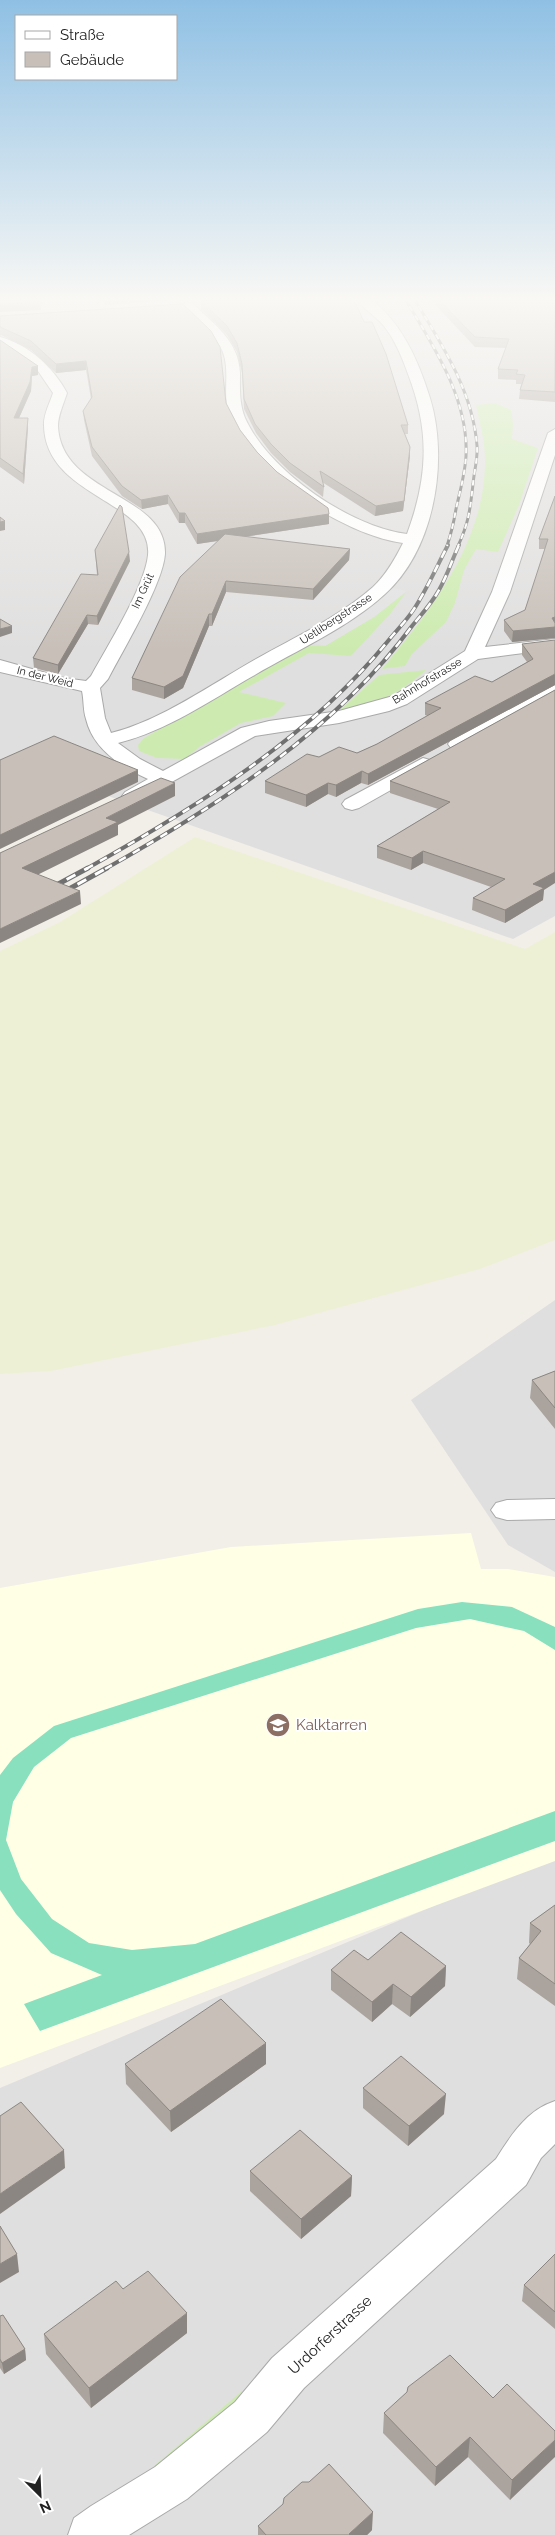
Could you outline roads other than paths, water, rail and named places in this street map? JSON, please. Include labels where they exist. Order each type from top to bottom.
[{"type":"street","name":"Im Grüt","points":[[53,415],[50,425],[52,437],[63,462],[84,482],[136,516],[151,534],[156,546],[154,568],[148,584],[99,679],[90,687]]},
{"type":"street","points":[[237,415],[254,444],[273,466],[301,489],[351,521],[373,532],[414,540]]},
{"type":"street","name":"Uetlibergstrasse","points":[[106,740],[134,733],[158,721],[322,630],[362,604],[383,586],[414,540],[432,472],[432,437],[427,415]]},
{"type":"street","name":"Bahnhofstrasse","points":[[125,800],[248,732],[270,726],[361,712],[400,700],[473,654],[501,592],[555,432]]},
{"type":"street","points":[[473,654],[555,644]]},
{"type":"street","name":"In der Weid","points":[[0,666],[64,684],[90,687]]},
{"type":"street","points":[[90,687],[95,718],[106,740],[120,756],[166,779]]},
{"type":"street","points":[[352,804],[555,691]]},
{"type":"street","points":[[507,1510],[555,1509]]},
{"type":"street","name":"Urdorferstrasse","points":[[91,2535],[107,2522],[172,2483],[250,2417],[288,2373],[511,2172],[527,2145],[555,2118]]},
{"type":"railway","points":[[447,546],[465,469],[465,434],[462,415]]},
{"type":"railway","points":[[458,546],[467,523],[477,451],[471,415]]},
{"type":"railway","points":[[86,869],[168,821],[248,769],[322,709],[357,676],[408,617],[423,594],[448,545]]},
{"type":"railway","points":[[105,869],[231,792],[311,732],[381,664],[430,604],[442,585],[459,545]]},
{"type":"railway","points":[[49,889],[88,868]]},
{"type":"railway","points":[[60,894],[107,868]]},
{"type":"place","name":"Kalktarren","points":[[278,1725]]}]
